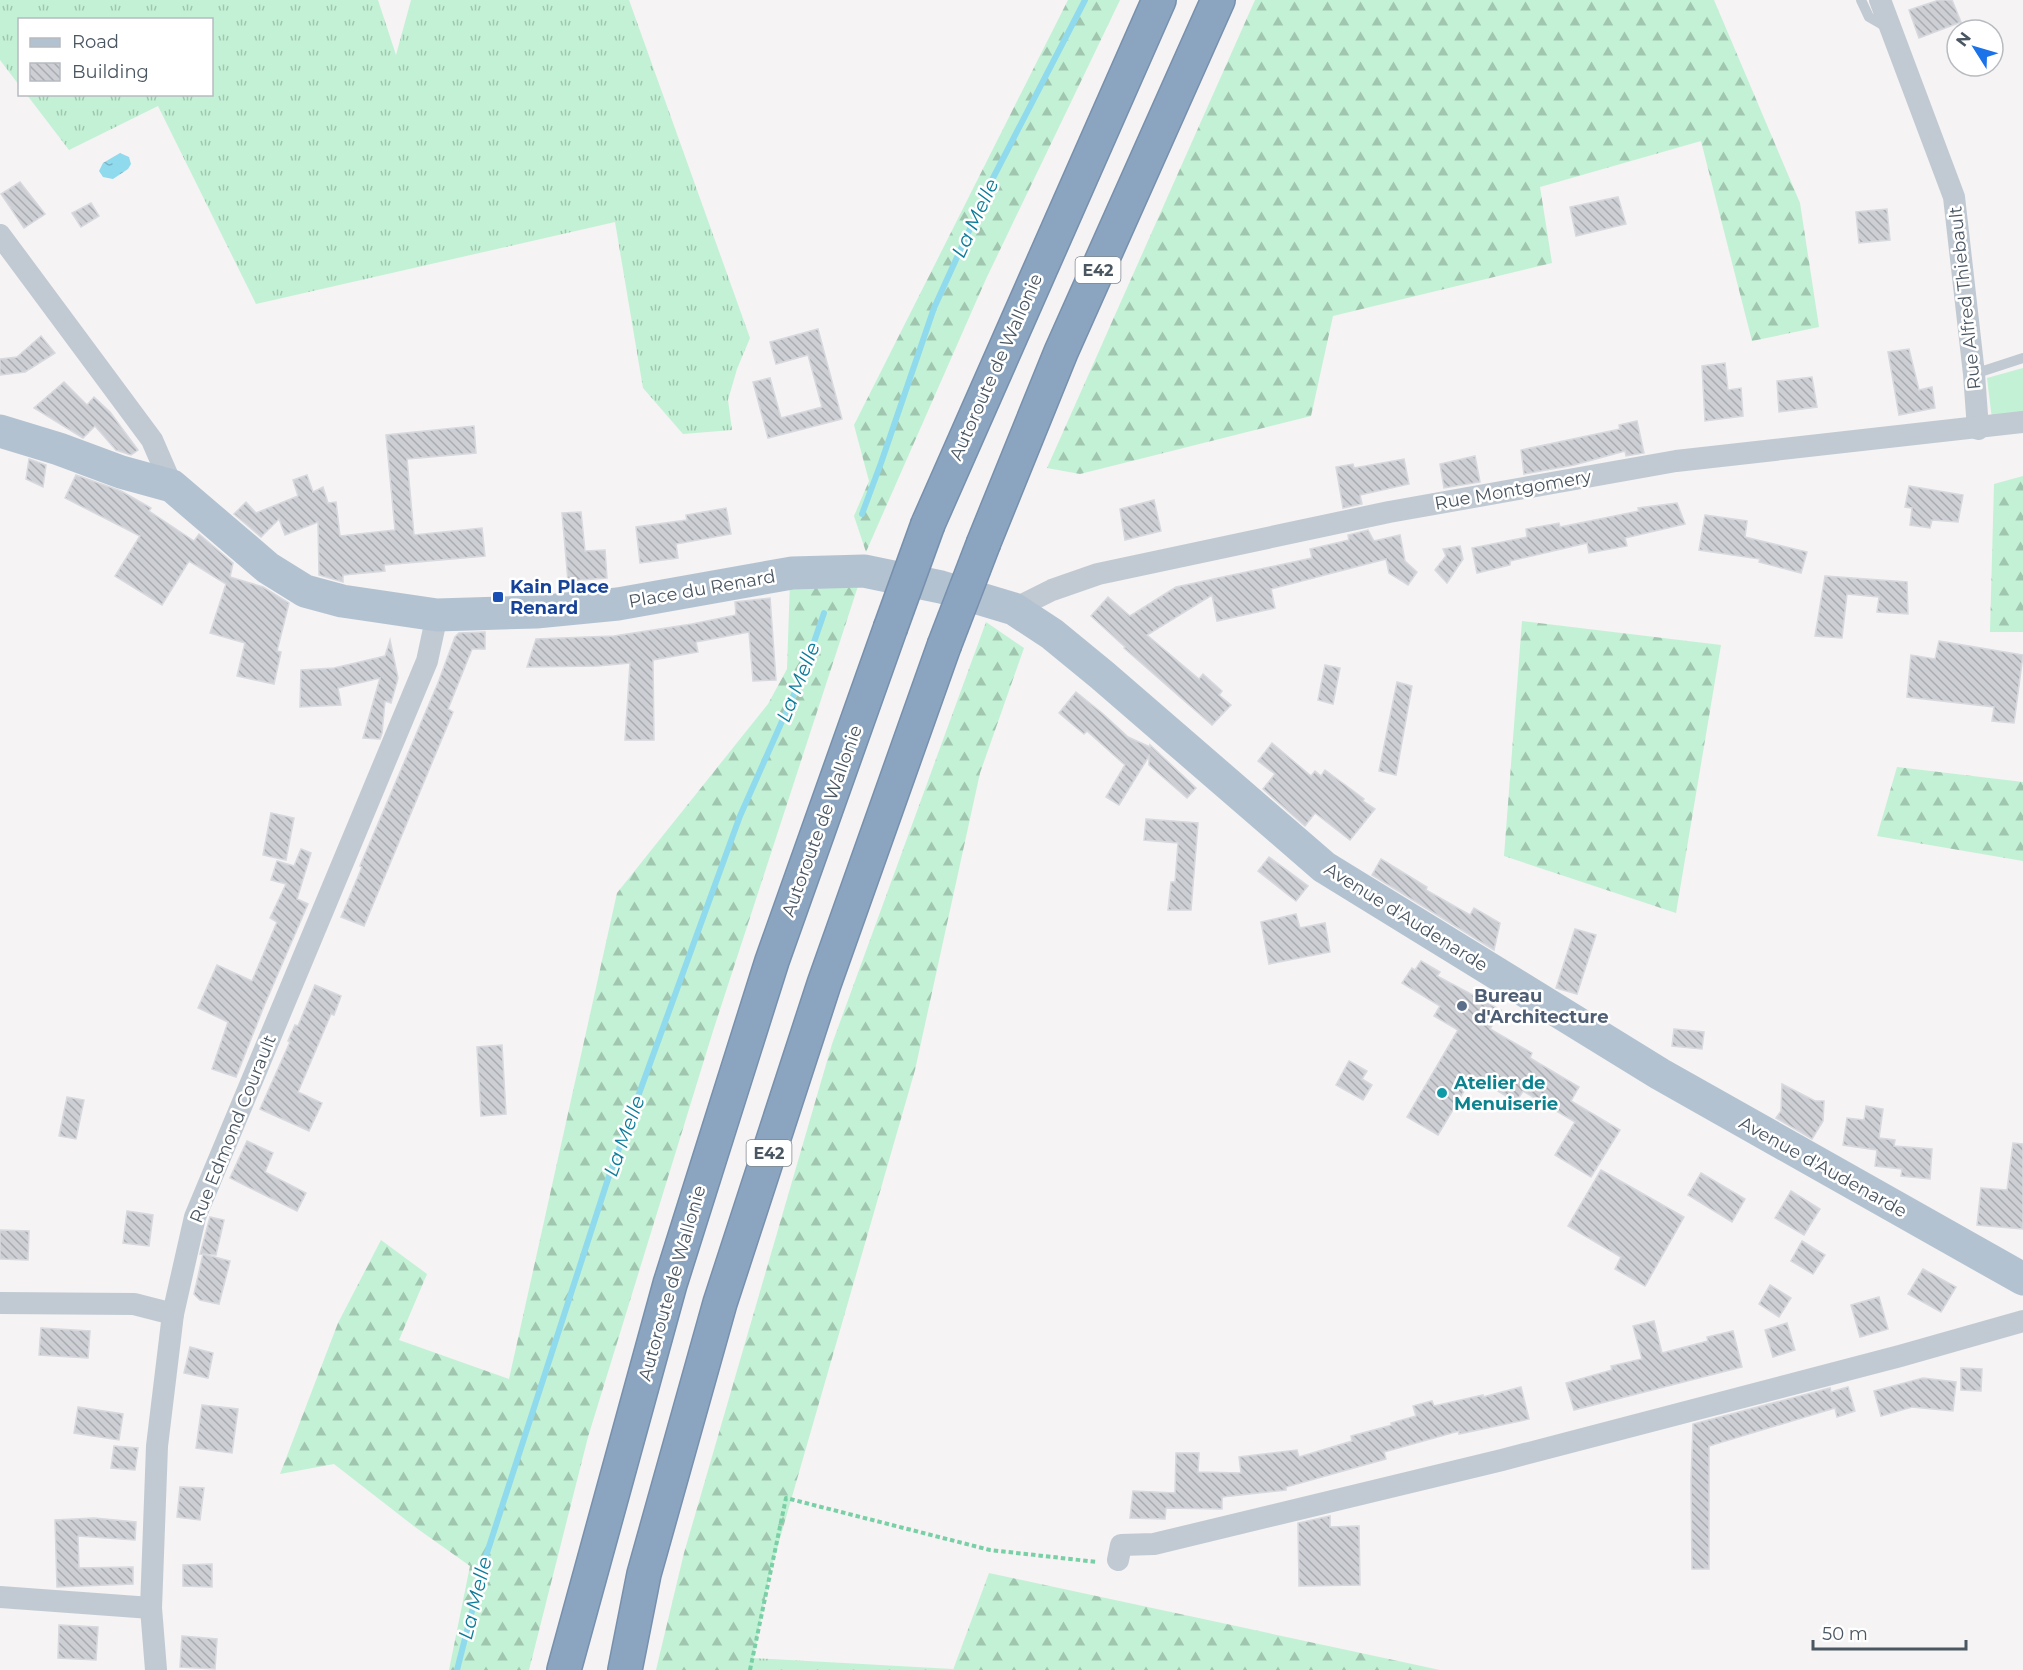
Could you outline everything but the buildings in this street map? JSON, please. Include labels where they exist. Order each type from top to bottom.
[{"type":"highway","name":"Autoroute de Wallonie","points":[[564,1670],[674,1272],[772,961],[890,629],[928,524],[1159,0]]},
{"type":"highway","name":"E42","points":[[625,1670],[644,1574],[720,1303],[824,984],[944,646],[1061,352],[1218,0]]},
{"type":"main road","points":[[0,430],[121,472],[172,486]]},
{"type":"main road","name":"Place du Renard","points":[[172,486],[268,568],[305,591],[342,601],[437,615],[536,612],[618,604],[792,573],[864,571],[941,587],[1014,609]]},
{"type":"main road","name":"Avenue d'Audenarde","points":[[1014,609],[1052,634],[1102,675],[1324,867],[1718,1108],[2023,1279]]},
{"type":"street","name":"Rue Alfred Thiebault","points":[[1880,0],[1954,197],[1978,429]]},
{"type":"street","points":[[0,235],[152,440],[172,486]]},
{"type":"street","name":"Rue Montgomery","points":[[1014,609],[1052,590],[1098,574],[1389,512],[1676,461],[1978,429],[2023,422]]},
{"type":"street","name":"Rue Edmond Courault","points":[[156,1670],[151,1608],[157,1446],[173,1314],[195,1217],[427,661],[437,615]]},
{"type":"street","points":[[0,1303],[134,1304],[173,1314]]},
{"type":"street","points":[[1118,1560],[1121,1545],[1154,1544],[1502,1460],[1889,1359],[2023,1321]]},
{"type":"street","points":[[0,1597],[151,1608]]},
{"type":"lane","points":[[1861,0],[1869,17],[1891,30]]},
{"type":"lane","points":[[1974,374],[2023,358]]},
{"type":"path","points":[[750,1670],[786,1498],[990,1550],[1101,1562],[1118,1560]]},
{"type":"green space","points":[[0,0],[378,0],[396,55],[411,0],[629,0],[750,338],[737,369],[728,400],[732,430],[683,434],[643,388],[615,222],[256,304],[158,106],[69,150],[28,96],[213,96],[213,18],[18,18],[18,84],[0,60]]},
{"type":"green space","points":[[1068,0],[1120,0],[986,279],[866,552],[854,516],[869,481],[854,425]]},
{"type":"green space","points":[[1255,0],[1714,0],[1800,203],[1819,327],[1752,341],[1701,141],[1540,187],[1552,263],[1333,316],[1311,416],[1080,474],[1047,468]]},
{"type":"green space","points":[[2023,368],[2023,413],[1992,419],[1987,378]]},
{"type":"green space","points":[[2023,476],[2023,632],[1990,632],[1994,484]]},
{"type":"green space","points":[[790,581],[859,583],[713,1031],[588,1437],[529,1670],[449,1670],[470,1566],[334,1464],[280,1474],[338,1323],[381,1240],[427,1274],[399,1340],[509,1379],[617,893],[768,704],[787,669]]},
{"type":"green space","points":[[1522,621],[1721,645],[1676,913],[1504,856]]},
{"type":"green space","points":[[986,622],[1024,648],[980,773],[915,1070],[770,1573],[751,1670],[656,1670],[684,1553],[832,1044]]},
{"type":"green space","points":[[1897,767],[2023,782],[2023,861],[1877,836]]},
{"type":"green space","points":[[989,1573],[1440,1670],[953,1670]]},
{"type":"green space","points":[[752,1658],[953,1669],[953,1670],[750,1670]]},
{"type":"water","points":[[120,153],[129,157],[131,164],[128,169],[113,179],[103,177],[99,171],[103,163]]},
{"type":"waterway","name":"La Melle","points":[[862,514],[934,308],[993,178],[1085,0]]},
{"type":"waterway","name":"La Melle","points":[[457,1670],[486,1556],[608,1179],[740,816],[803,674],[824,613]]},
{"type":"place","name":"Kain Place Renard","points":[[498,597]]},
{"type":"place","name":"Bureau d'Architecture","points":[[1462,1006]]},
{"type":"place","name":"Atelier de Menuiserie","points":[[1442,1093]]}]
